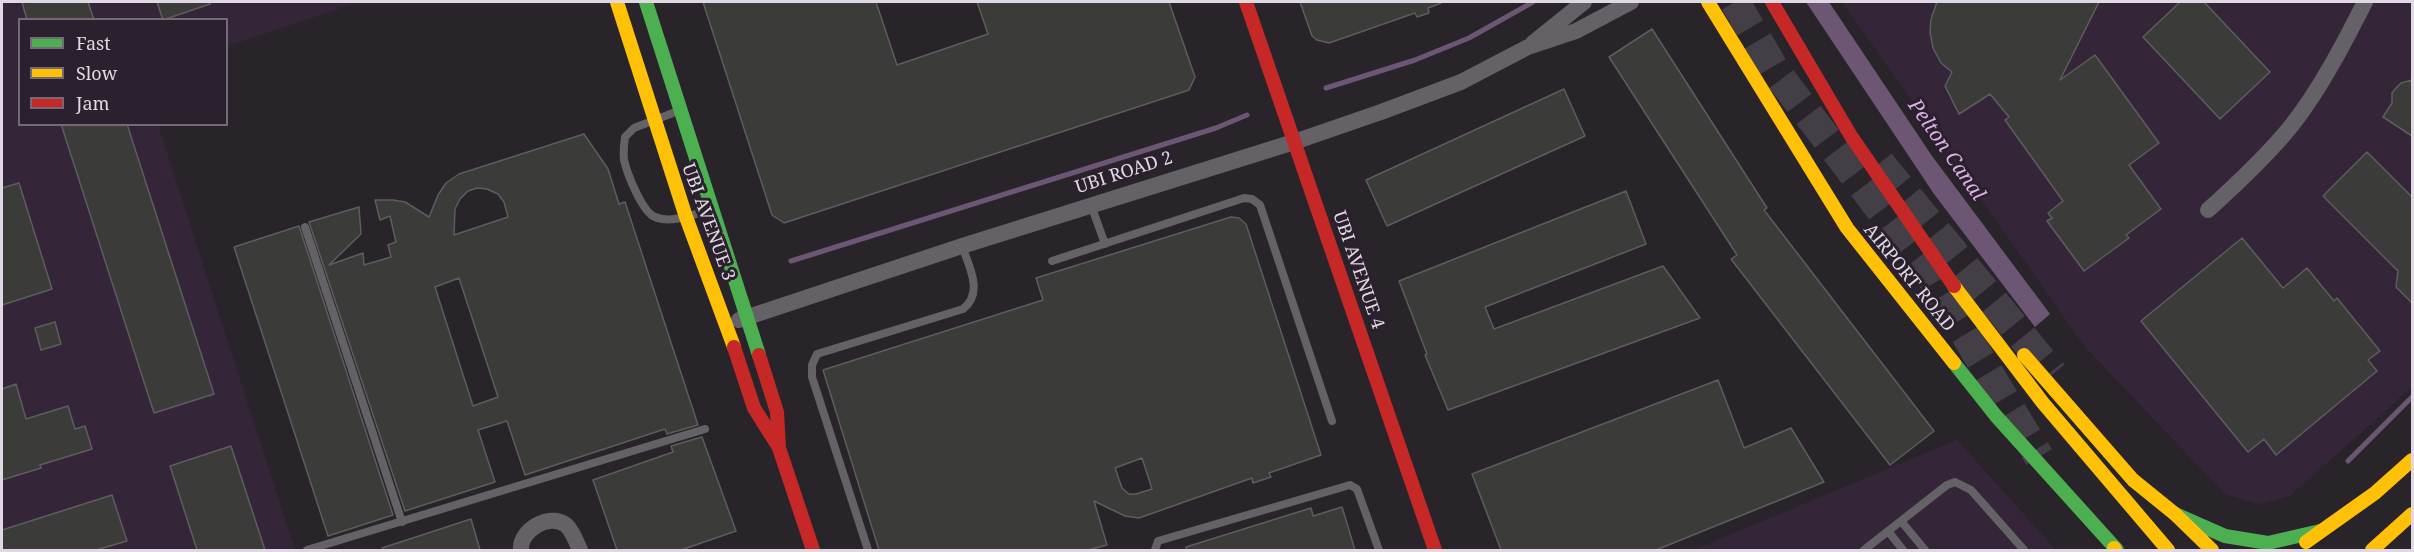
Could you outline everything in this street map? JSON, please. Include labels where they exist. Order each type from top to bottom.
[{"type":"main road","name":"UBI AVENUE 3","points":[[617,2],[686,217],[727,325],[754,408],[779,448],[813,550]]},
{"type":"main road","name":"UBI AVENUE 3","points":[[646,2],[777,412],[779,448]]},
{"type":"main road","name":"UBI AVENUE 4","points":[[1246,2],[1435,550]]},
{"type":"main road","name":"AIRPORT ROAD","points":[[1708,2],[1847,228],[1996,416],[2115,550]]},
{"type":"main road","name":"AIRPORT ROAD","points":[[1772,2],[1851,136],[1957,290],[2043,403],[2168,550]]},
{"type":"main road","points":[[1786,2],[1791,34]]},
{"type":"main road","name":"AIRPORT ROAD","points":[[1957,290],[2042,374],[2133,480],[2175,514],[2212,550]]},
{"type":"main road","points":[[2296,550],[2375,492],[2412,460]]},
{"type":"main road","points":[[2175,514],[2225,536],[2268,543],[2320,531]]},
{"type":"main road","points":[[2374,549],[2412,514]]},
{"type":"street","name":"UBI ROAD 2","points":[[1528,47],[1584,2]]},
{"type":"street","name":"UBI ROAD 2","points":[[727,325],[1091,204],[1294,142],[1461,82],[1528,47],[1576,32],[1631,2]]},
{"type":"street","points":[[2208,210],[2269,152],[2293,123],[2311,97],[2366,2]]},
{"type":"street","points":[[521,550],[523,537],[532,527],[548,521],[567,526],[580,550]]},
{"type":"lane","points":[[682,110],[634,128],[625,137],[624,160],[639,199],[651,216],[686,217],[711,209]]},
{"type":"lane","points":[[1052,261],[1244,198],[1252,200],[1260,205],[1332,421]]},
{"type":"lane","points":[[1091,204],[1105,244]]},
{"type":"lane","points":[[304,227],[402,522]]},
{"type":"lane","points":[[868,550],[812,377],[812,365],[817,354],[963,309],[971,303],[974,292],[972,275],[962,246]]},
{"type":"lane","points":[[307,550],[705,429]]},
{"type":"lane","points":[[1864,550],[1947,485],[1955,483],[1962,484],[1971,490],[2024,550]]},
{"type":"lane","points":[[1155,550],[1158,541],[1350,485],[1357,489],[1379,550]]},
{"type":"lane","points":[[1901,521],[1924,550]]},
{"type":"lane","points":[[1888,531],[1903,550]]},
{"type":"shaded area","points":[[2,2],[359,2],[228,46],[228,18],[18,18],[18,126],[158,126],[295,550],[2,550]]},
{"type":"shaded area","name":"Pelton Canal","points":[[1806,2],[1829,2],[1932,156],[2050,314],[2035,327],[1934,194]]},
{"type":"shaded area","points":[[1842,2],[2412,2],[2412,387],[2290,496],[2258,504],[2225,494],[2085,347]]},
{"type":"shaded area","points":[[1957,440],[2056,550],[1693,550]]},
{"type":"building","points":[[22,2],[88,2],[93,18],[26,18]]},
{"type":"building","points":[[157,2],[210,2],[210,4],[169,18],[162,18]]},
{"type":"building","points":[[703,2],[876,2],[897,65],[988,34],[977,2],[1169,2],[1195,77],[1189,90],[784,223],[772,215]]},
{"type":"building","points":[[1300,2],[1441,3],[1428,8],[1429,13],[1417,17],[1415,13],[1329,43],[1312,36]]},
{"type":"building","points":[[1937,2],[2099,2],[2060,80],[2095,55],[2159,143],[2129,165],[2161,209],[2126,235],[2129,238],[2084,271],[2047,221],[2052,218],[2048,213],[2063,201],[2005,120],[2009,117],[1990,94],[1959,114],[1945,86],[1952,72],[1941,63],[1933,48],[1930,32],[1931,19]]},
{"type":"building","points":[[2180,2],[2204,2],[2270,72],[2220,119],[2143,37]]},
{"type":"building","points":[[1652,29],[1767,208],[1764,210],[1934,431],[1890,465],[1731,259],[1737,255],[1609,57]]},
{"type":"building","points":[[2412,80],[2412,136],[2383,117],[2392,103],[2392,93],[2401,83]]},
{"type":"building","points":[[1564,89],[1585,136],[1387,226],[1366,180]]},
{"type":"building","points":[[62,126],[128,126],[214,394],[154,413]]},
{"type":"building","points":[[584,134],[608,169],[619,204],[625,202],[698,425],[667,434],[665,429],[525,475],[507,421],[478,430],[495,482],[405,511],[309,222],[359,207],[361,234],[329,265],[363,253],[364,265],[391,257],[388,245],[396,242],[390,216],[380,220],[375,200],[405,202],[429,217],[446,183],[459,174]],"holes":[[[477,188],[498,194],[504,202],[508,217],[454,235],[455,209],[460,199],[468,191]],[[459,278],[498,397],[473,406],[435,287]]]},
{"type":"building","points":[[2367,152],[2412,197],[2412,303],[2396,287],[2398,271],[2323,196]]},
{"type":"building","points":[[19,183],[52,289],[2,305],[2,188]]},
{"type":"building","points":[[1626,191],[1646,244],[1485,307],[1494,329],[1663,266],[1700,318],[1448,410],[1425,355],[1427,354],[1399,281]]},
{"type":"building","points":[[1231,217],[1239,218],[1246,224],[1321,455],[1269,473],[1271,477],[1253,483],[1252,478],[1139,518],[1125,516],[1094,501],[1107,545],[1088,550],[879,550],[823,370],[1043,300],[1036,278]],"holes":[[[1142,458],[1152,489],[1129,494],[1122,488],[1115,468]]]},
{"type":"building","points":[[299,226],[393,515],[328,536],[234,247]]},
{"type":"building","points":[[2242,238],[2283,288],[2307,268],[2334,301],[2337,298],[2380,351],[2368,360],[2377,371],[2276,455],[2264,439],[2248,452],[2141,321]]},
{"type":"building","points":[[55,322],[61,344],[41,350],[35,328]]},
{"type":"building","points":[[1718,380],[1744,448],[1791,428],[1824,482],[1656,550],[1501,550],[1472,474]]},
{"type":"building","points":[[16,384],[26,419],[68,406],[75,429],[85,426],[92,449],[40,465],[41,468],[2,480],[2,389]]},
{"type":"building","points":[[702,437],[736,531],[681,550],[617,550],[593,480],[673,452],[671,446]]},
{"type":"building","points":[[231,446],[265,550],[197,550],[170,466]]},
{"type":"building","points":[[112,495],[127,541],[96,550],[2,550],[2,530]]},
{"type":"building","points":[[1342,507],[1355,550],[1186,550],[1186,547],[1311,508],[1313,516]]},
{"type":"building","points":[[471,519],[480,550],[383,550],[382,548]]},
{"type":"waterway","points":[[1326,88],[1415,60],[1469,38],[1533,2]]},
{"type":"waterway","points":[[791,261],[1216,128],[1247,115]]},
{"type":"waterway","points":[[2348,461],[2412,397]]},
{"type":"tunnel","points":[[1735,2],[1776,72],[1928,272],[2039,457]]},
{"type":"tunnel","points":[[1880,163],[2053,374]]},
{"type":"traffic: fast","points":[[646,2],[759,355]]},
{"type":"traffic: fast","points":[[1954,363],[1996,416],[2117,550]]},
{"type":"traffic: fast","points":[[2175,514],[2225,536],[2268,543],[2320,531]]},
{"type":"traffic: slow","points":[[617,2],[686,217],[734,347]]},
{"type":"traffic: slow","points":[[1708,2],[1847,228],[1954,363]]},
{"type":"traffic: slow","points":[[1954,286],[2043,403],[2168,550]]},
{"type":"traffic: slow","points":[[2024,355],[2133,480],[2175,514],[2212,550]]},
{"type":"traffic: slow","points":[[2306,542],[2375,493],[2412,460]]},
{"type":"traffic: slow","points":[[2372,550],[2412,514]]},
{"type":"traffic: jam","points":[[1246,2],[1435,550]]},
{"type":"traffic: jam","points":[[1772,2],[1851,136],[1954,286]]},
{"type":"traffic: jam","points":[[734,347],[754,408],[778,446]]},
{"type":"traffic: jam","points":[[759,355],[777,412],[779,448],[813,550]]}]
